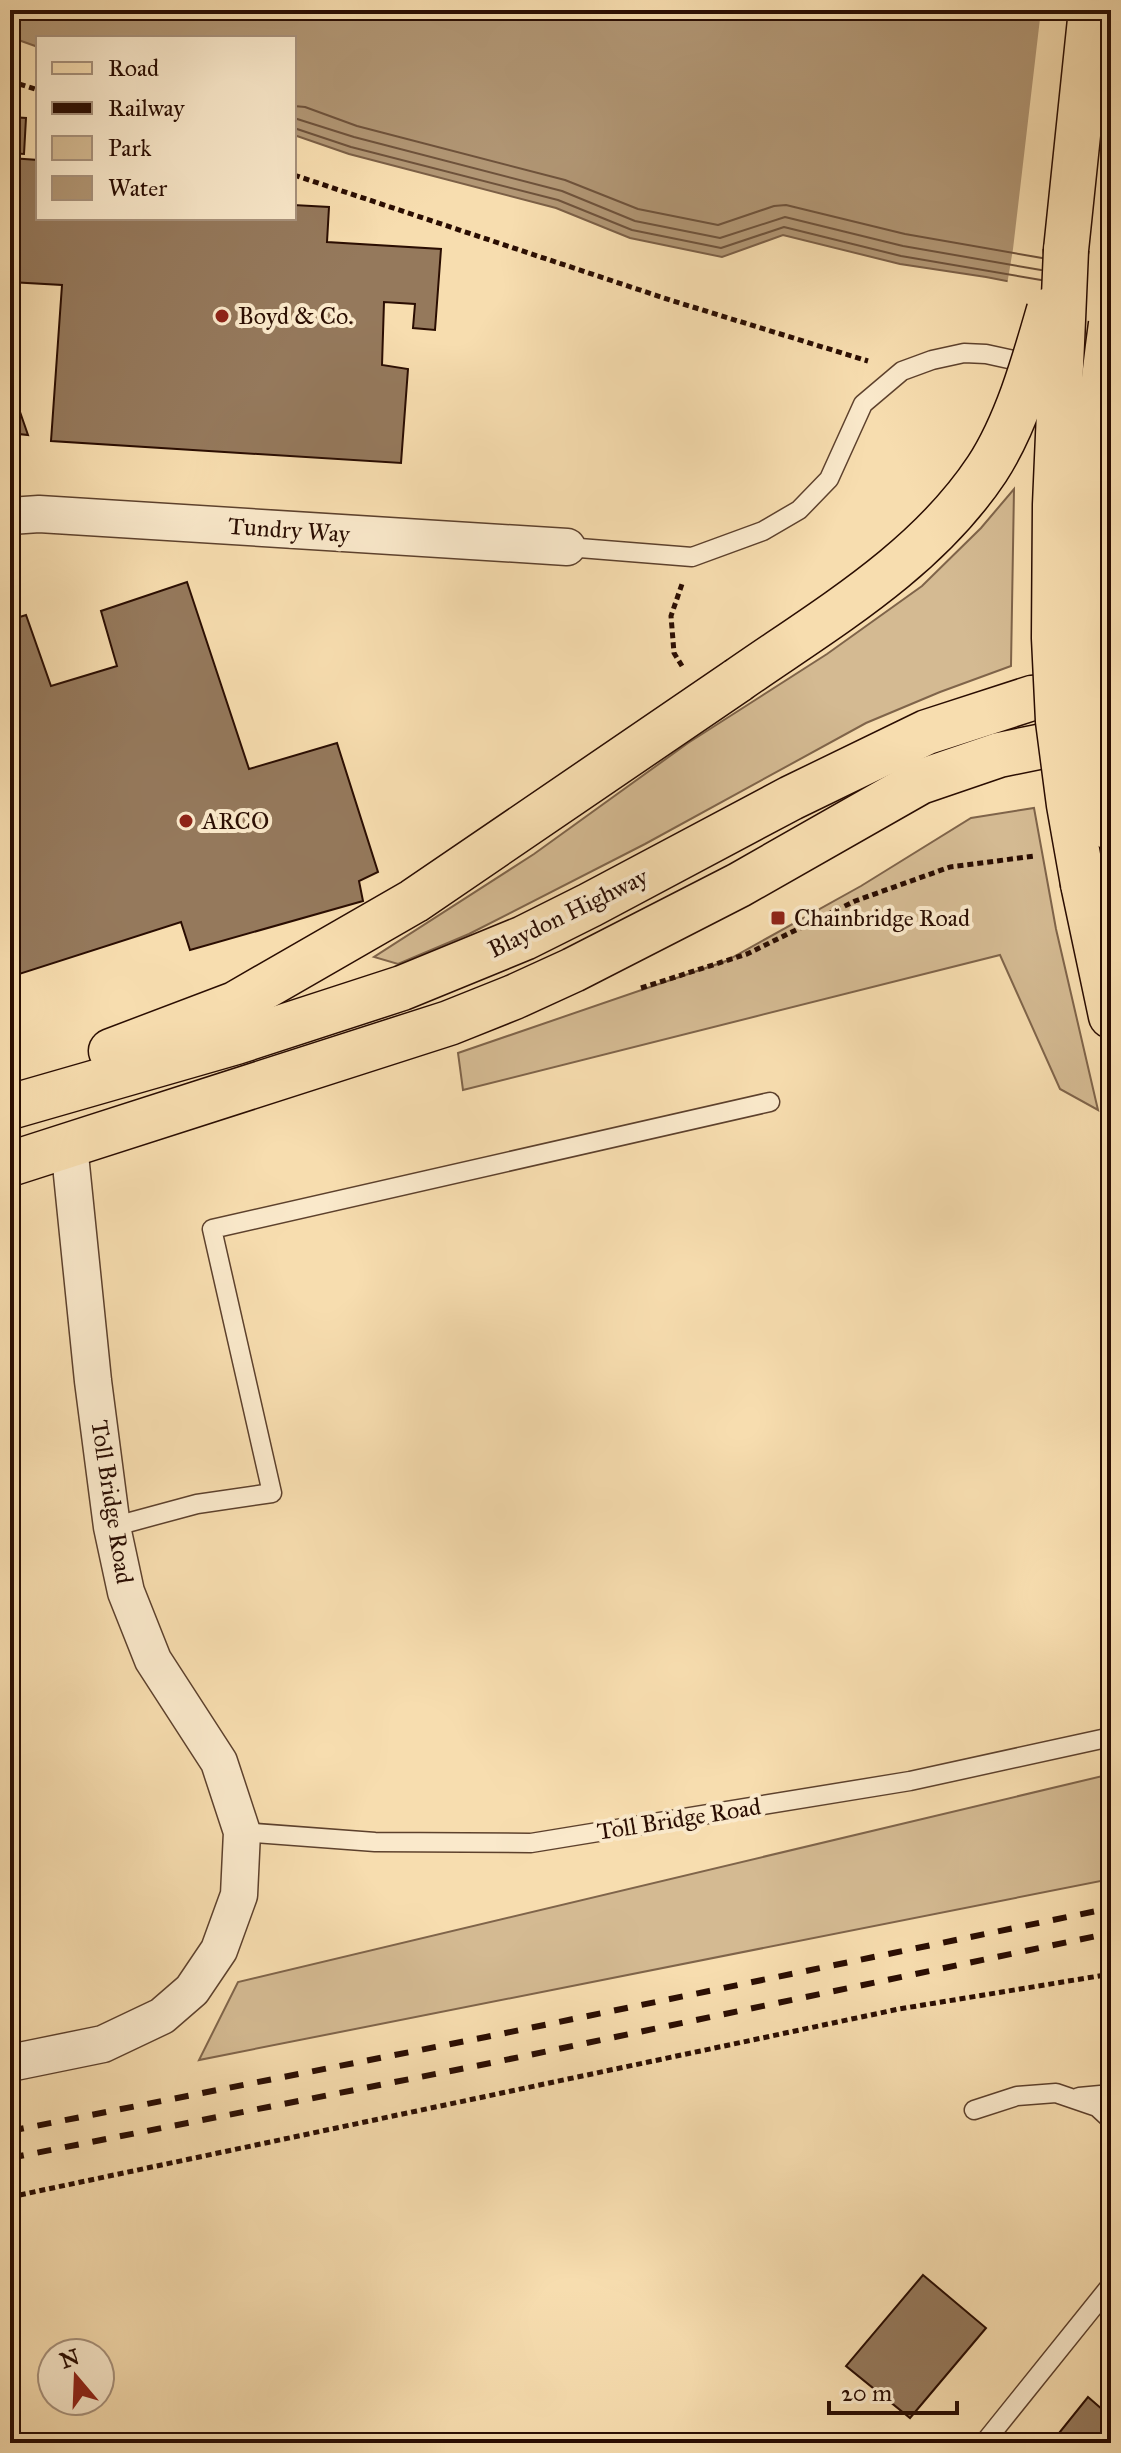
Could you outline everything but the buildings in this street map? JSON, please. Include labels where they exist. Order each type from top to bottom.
[{"type":"main road","points":[[1091,10],[1066,250],[1055,505],[1054,638],[1058,721],[1069,805],[1111,1016]]},
{"type":"main road","points":[[10,1096],[80,1062],[235,1004],[414,901],[876,583],[923,545],[956,510],[988,467],[1008,429],[1039,348],[1066,250]]},
{"type":"main road","points":[[1111,324],[1098,416],[1090,635],[1104,791],[1111,828]]},
{"type":"main road","name":"Blaydon Highway","points":[[10,1107],[236,1042],[402,988],[524,938],[791,798],[927,732],[1032,698],[1111,691]]},
{"type":"main road","points":[[10,1164],[462,1018],[573,970],[739,885],[920,782],[999,755],[1083,736],[1111,733]]},
{"type":"main road","points":[[999,755],[1111,750]]},
{"type":"street","name":"Tundry Way","points":[[10,516],[39,514],[567,547]]},
{"type":"street","name":"Toll Bridge Road","points":[[10,2063],[103,2044],[162,2016],[192,1990],[219,1950],[239,1895],[242,1832],[219,1762],[153,1660],[126,1592],[112,1527],[93,1381],[69,1145]]},
{"type":"lane","points":[[567,547],[692,557],[763,531],[799,510],[829,479],[863,404],[902,371],[932,360],[964,353],[986,354],[1111,381]]},
{"type":"lane","points":[[112,1527],[197,1504],[272,1493],[212,1229],[770,1102]]},
{"type":"lane","name":"Toll Bridge Road","points":[[242,1832],[375,1842],[531,1843],[910,1781],[1111,1737]]},
{"type":"lane","points":[[974,2110],[1017,2096],[1056,2093],[1097,2107],[1111,2120]]},
{"type":"lane","points":[[1068,2098],[1111,2094]]},
{"type":"lane","points":[[984,2443],[1111,2285]]},
{"type":"path","points":[[10,81],[36,89]]},
{"type":"path","points":[[296,176],[670,300],[902,371]]},
{"type":"path","points":[[692,557],[671,616],[674,653],[720,692]]},
{"type":"path","points":[[10,2197],[899,2009],[1111,1974]]},
{"type":"green space","points":[[1014,489],[1011,666],[866,723],[645,844],[469,934],[398,964],[374,957],[534,854],[688,743],[827,654],[922,586],[981,528]]},
{"type":"green space","points":[[1034,808],[1056,929],[1098,1110],[1060,1089],[1000,955],[463,1090],[458,1053],[726,961],[861,886],[971,818]]},
{"type":"green space","points":[[1111,1774],[1111,1879],[199,2060],[238,1982]]},
{"type":"water","points":[[10,10],[1111,10],[1089,297],[900,264],[783,235],[722,257],[630,238],[556,208],[349,154],[296,136],[296,36],[36,36],[36,46],[10,37]]},
{"type":"pier","points":[[1041,10],[1111,10],[1111,310],[1087,301],[1007,285]]},
{"type":"railway","points":[[10,2131],[1111,1908]]},
{"type":"railway","points":[[10,2158],[491,2063],[1111,1933]]},
{"type":"place","name":"Boyd & Co.","points":[[222,316]]},
{"type":"place","name":"ARCO","points":[[186,821]]},
{"type":"place","name":"Chainbridge Road","points":[[778,918]]}]
